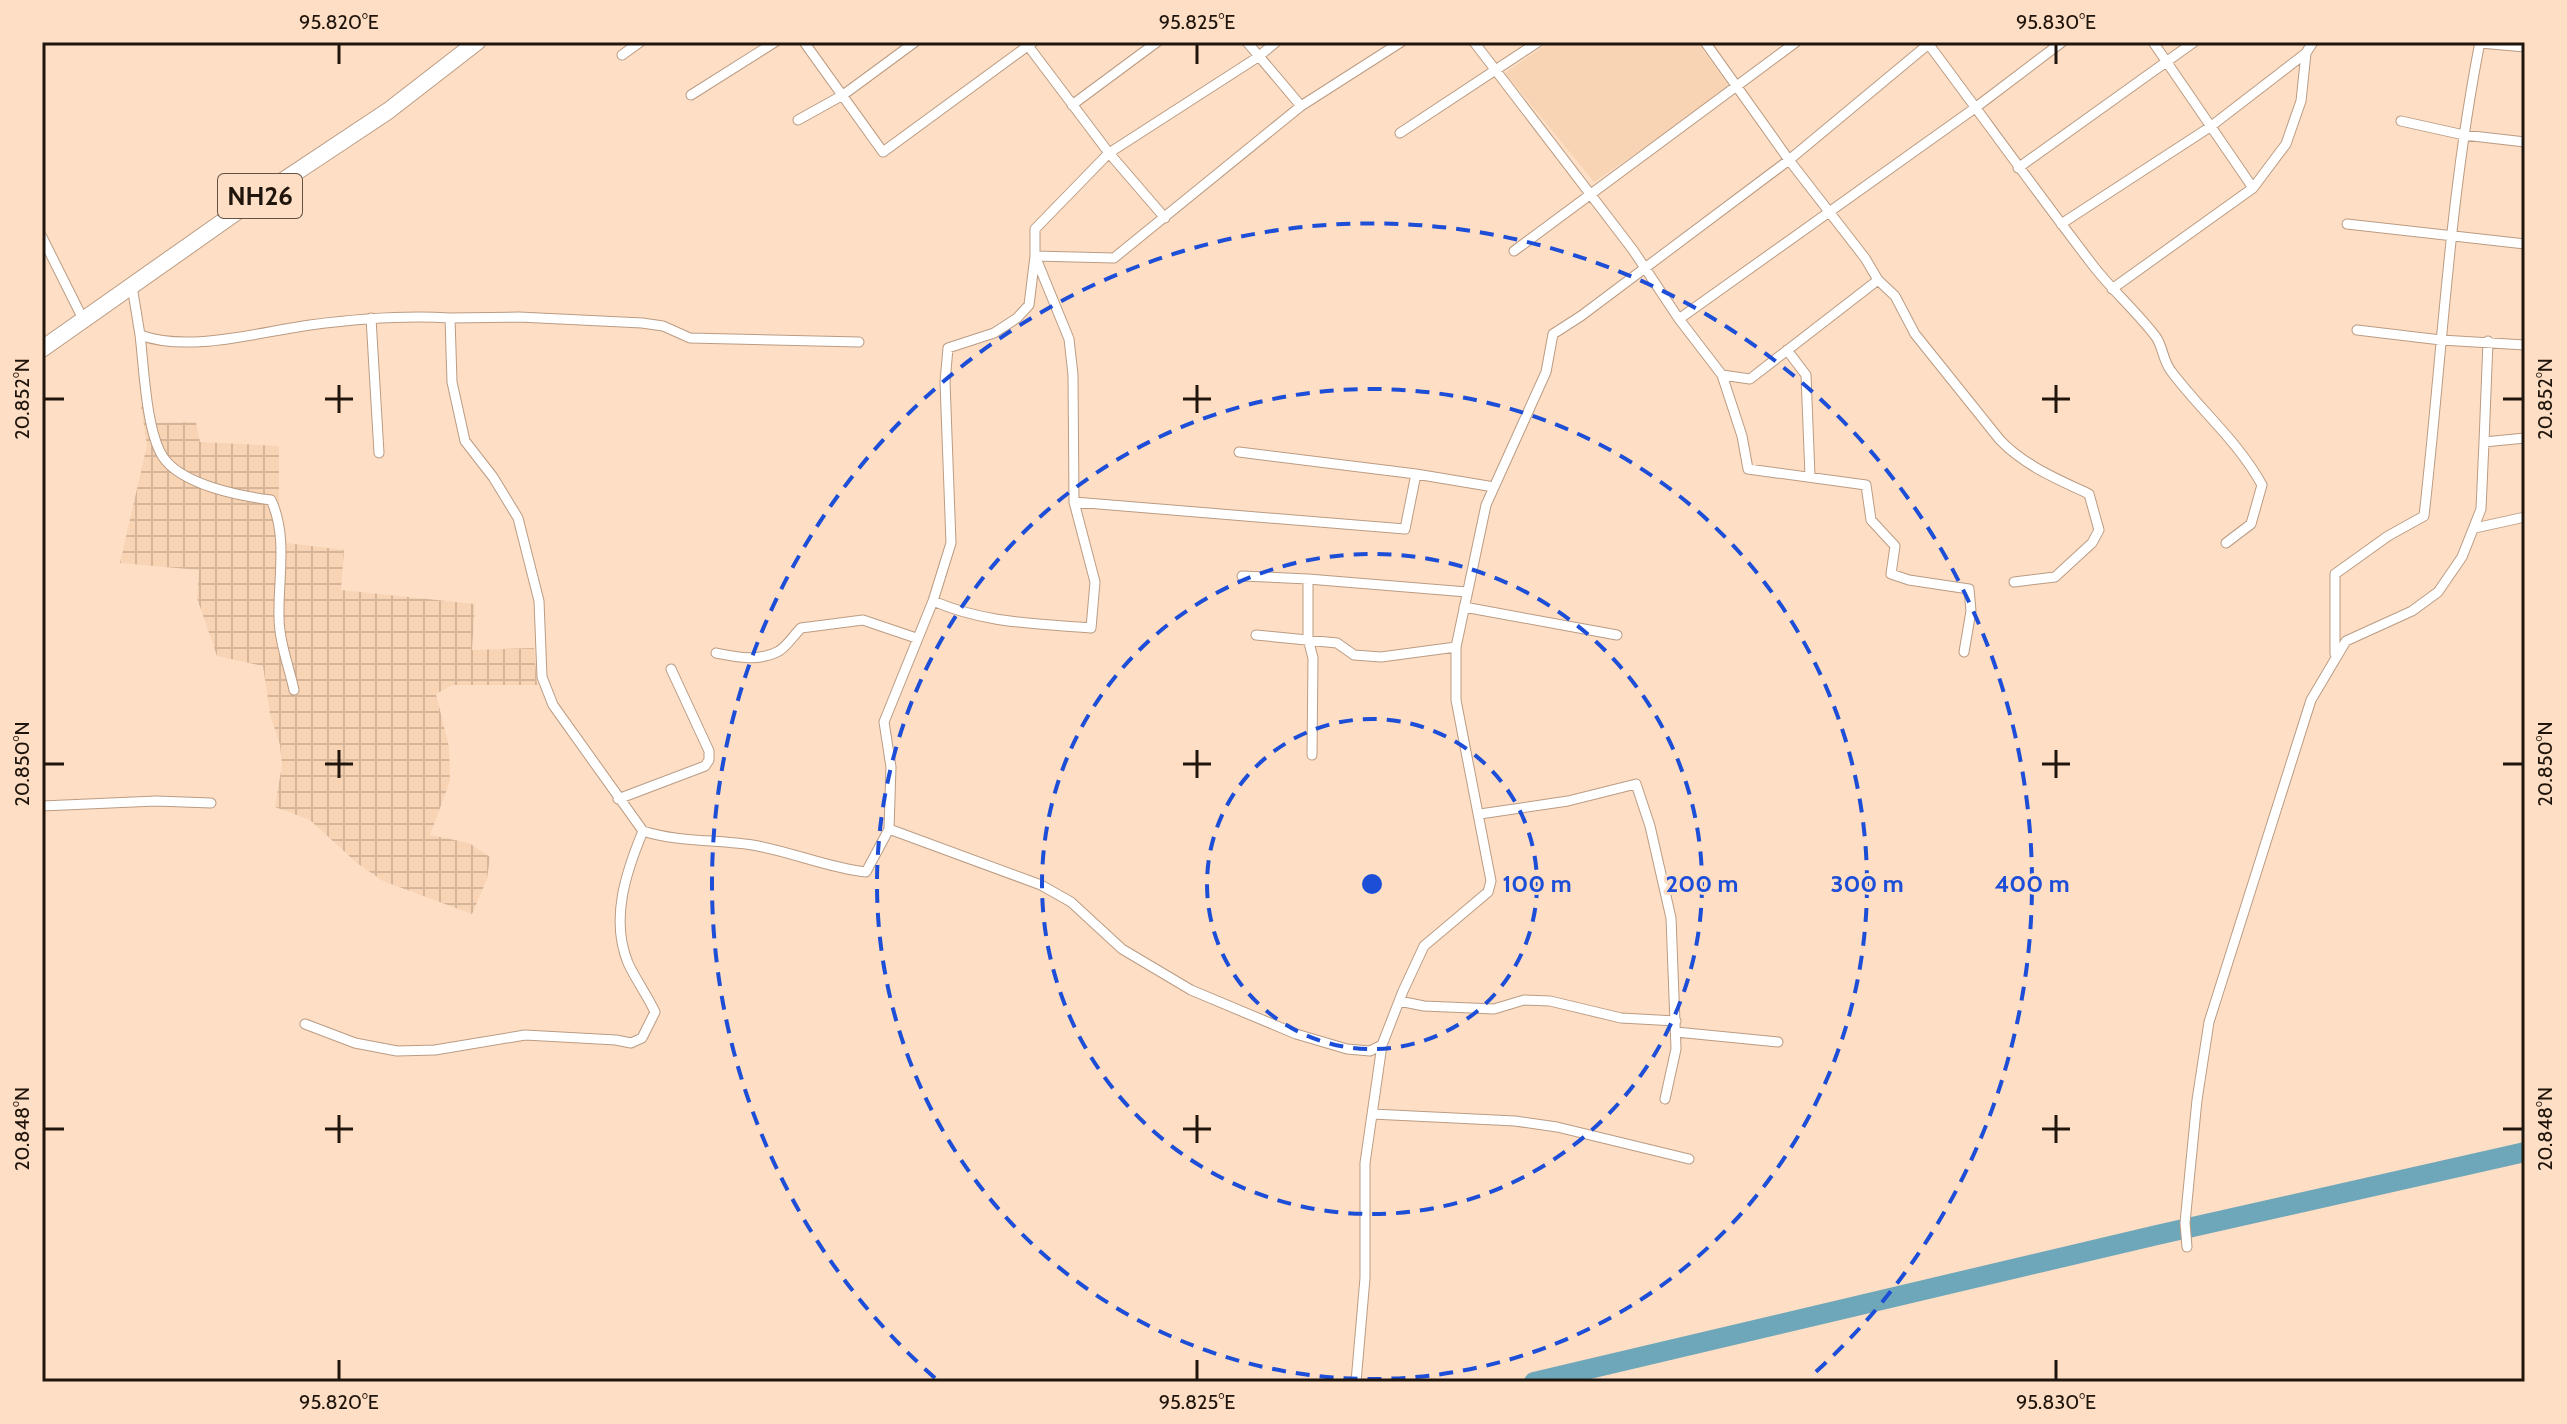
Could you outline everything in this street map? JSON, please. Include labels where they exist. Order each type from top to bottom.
[{"type":"highway","name":"NH26","points":[[42,349],[245,206],[388,111],[477,42]]},
{"type":"street","points":[[622,55],[640,42]]},
{"type":"street","points":[[691,95],[775,42]]},
{"type":"street","points":[[804,42],[883,152],[1029,43],[1109,153],[1165,218]]},
{"type":"street","points":[[798,120],[843,95],[915,42]]},
{"type":"street","points":[[1072,105],[1157,42]]},
{"type":"street","points":[[1247,42],[1301,106]]},
{"type":"street","points":[[450,318],[452,382],[465,441],[493,477],[518,518],[539,601],[542,677],[553,705],[618,799],[643,831],[659,837],[759,846],[840,869],[866,872],[889,829],[891,767],[884,722],[933,601],[951,543],[945,382],[948,348],[994,333],[1029,305],[1035,229],[1109,153],[1258,57],[1276,42]]},
{"type":"street","points":[[1035,256],[1114,258],[1301,106],[1401,42]]},
{"type":"street","points":[[1474,42],[1633,250],[1679,319],[1722,375],[1742,436],[1748,469],[1866,485],[1871,520],[1895,546],[1891,574],[1909,580],[1969,589],[1971,611],[1964,652]]},
{"type":"street","points":[[1400,133],[1538,42]]},
{"type":"street","points":[[1705,42],[1789,160],[1831,211],[1878,280],[1895,296],[1915,334],[2016,456],[2089,494],[2099,530],[2092,543],[2055,577],[2014,582]]},
{"type":"street","points":[[1514,251],[1796,42]]},
{"type":"street","points":[[1679,319],[1975,108],[2062,42]]},
{"type":"street","points":[[2153,42],[2253,188]]},
{"type":"street","points":[[2018,168],[2194,42]]},
{"type":"street","points":[[2061,224],[2210,127],[2306,53],[2313,42]]},
{"type":"street","points":[[1356,1382],[1365,1278],[1365,1163],[1382,1045],[1424,946],[1488,892],[1491,881],[1456,700],[1456,647],[1486,505],[1546,372],[1553,334],[1789,160],[1929,43],[2061,224],[2112,289],[2158,340],[2166,364],[2193,401],[2238,446],[2262,485],[2251,524],[2226,543]]},
{"type":"street","points":[[2335,656],[2335,574],[2388,536],[2424,516],[2450,234],[2480,43],[2525,47]]},
{"type":"street","points":[[2112,289],[2253,188],[2286,144],[2301,101],[2306,53]]},
{"type":"street","points":[[2401,121],[2464,135],[2525,142]]},
{"type":"street","points":[[2347,224],[2525,244]]},
{"type":"street","points":[[42,237],[83,319]]},
{"type":"street","points":[[933,601],[965,615],[1002,622],[1091,628],[1095,582],[1074,502],[1073,375],[1069,339],[1035,256]]},
{"type":"street","points":[[1722,375],[1750,379],[1878,280]]},
{"type":"street","points":[[132,286],[155,440],[164,458],[177,471],[194,480],[243,497],[271,500],[276,511],[282,572],[279,619],[294,690]]},
{"type":"street","points":[[140,335],[153,340],[189,341],[371,318],[519,317],[642,323],[663,326],[690,338],[859,342]]},
{"type":"street","points":[[371,318],[379,453]]},
{"type":"street","points":[[2357,330],[2441,340],[2525,345]]},
{"type":"street","points":[[2187,1247],[2185,1223],[2197,1100],[2209,1022],[2280,792],[2311,700],[2346,641],[2412,611],[2438,592],[2462,557],[2481,509],[2488,341]]},
{"type":"street","points":[[1787,350],[1806,375],[1810,476]]},
{"type":"street","points":[[2484,442],[2525,438]]},
{"type":"street","points":[[1239,452],[1494,487]]},
{"type":"street","points":[[1074,502],[1405,529],[1416,474]]},
{"type":"street","points":[[2475,528],[2525,517]]},
{"type":"street","points":[[1242,576],[1467,592]]},
{"type":"street","points":[[1308,579],[1308,639],[1313,658],[1312,755]]},
{"type":"street","points":[[1464,607],[1617,635]]},
{"type":"street","points":[[716,653],[746,658],[769,655],[781,649],[801,628],[863,620],[916,638]]},
{"type":"street","points":[[1256,635],[1337,643],[1354,655],[1381,657],[1456,647]]},
{"type":"street","points":[[618,799],[705,766],[709,760],[709,751],[671,669]]},
{"type":"street","points":[[1480,814],[1568,801],[1636,784],[1650,826],[1671,918],[1676,1049],[1665,1099]]},
{"type":"street","points":[[42,806],[142,801],[211,803]]},
{"type":"street","points":[[889,829],[1051,891],[1071,902],[1122,949],[1203,996],[1296,1034],[1347,1049],[1370,1051],[1382,1045]]},
{"type":"street","points":[[305,1024],[355,1043],[397,1051],[435,1050],[525,1035],[631,1043],[642,1038],[655,1012],[627,960],[621,923],[621,892],[643,831]]},
{"type":"street","points":[[1399,1001],[1424,1006],[1494,1009],[1524,1000],[1550,1001],[1621,1018],[1676,1021]]},
{"type":"street","points":[[1676,1032],[1778,1042]]},
{"type":"street","points":[[1372,1114],[1515,1121],[1557,1127],[1689,1159]]},
{"type":"shaded area","points":[[1550,42],[1697,42],[1730,88],[1594,182],[1505,73]]},
{"type":"shaded area","points":[[148,403],[156,423],[196,422],[200,442],[279,446],[279,542],[344,550],[341,590],[475,604],[472,650],[534,648],[537,685],[452,685],[436,694],[449,747],[450,781],[430,835],[469,843],[490,857],[487,879],[472,914],[383,881],[357,863],[310,820],[275,807],[282,765],[263,666],[217,656],[197,598],[199,570],[120,563],[147,445],[141,407]]},
{"type":"waterway","points":[[1534,1382],[2525,1152]]}]
